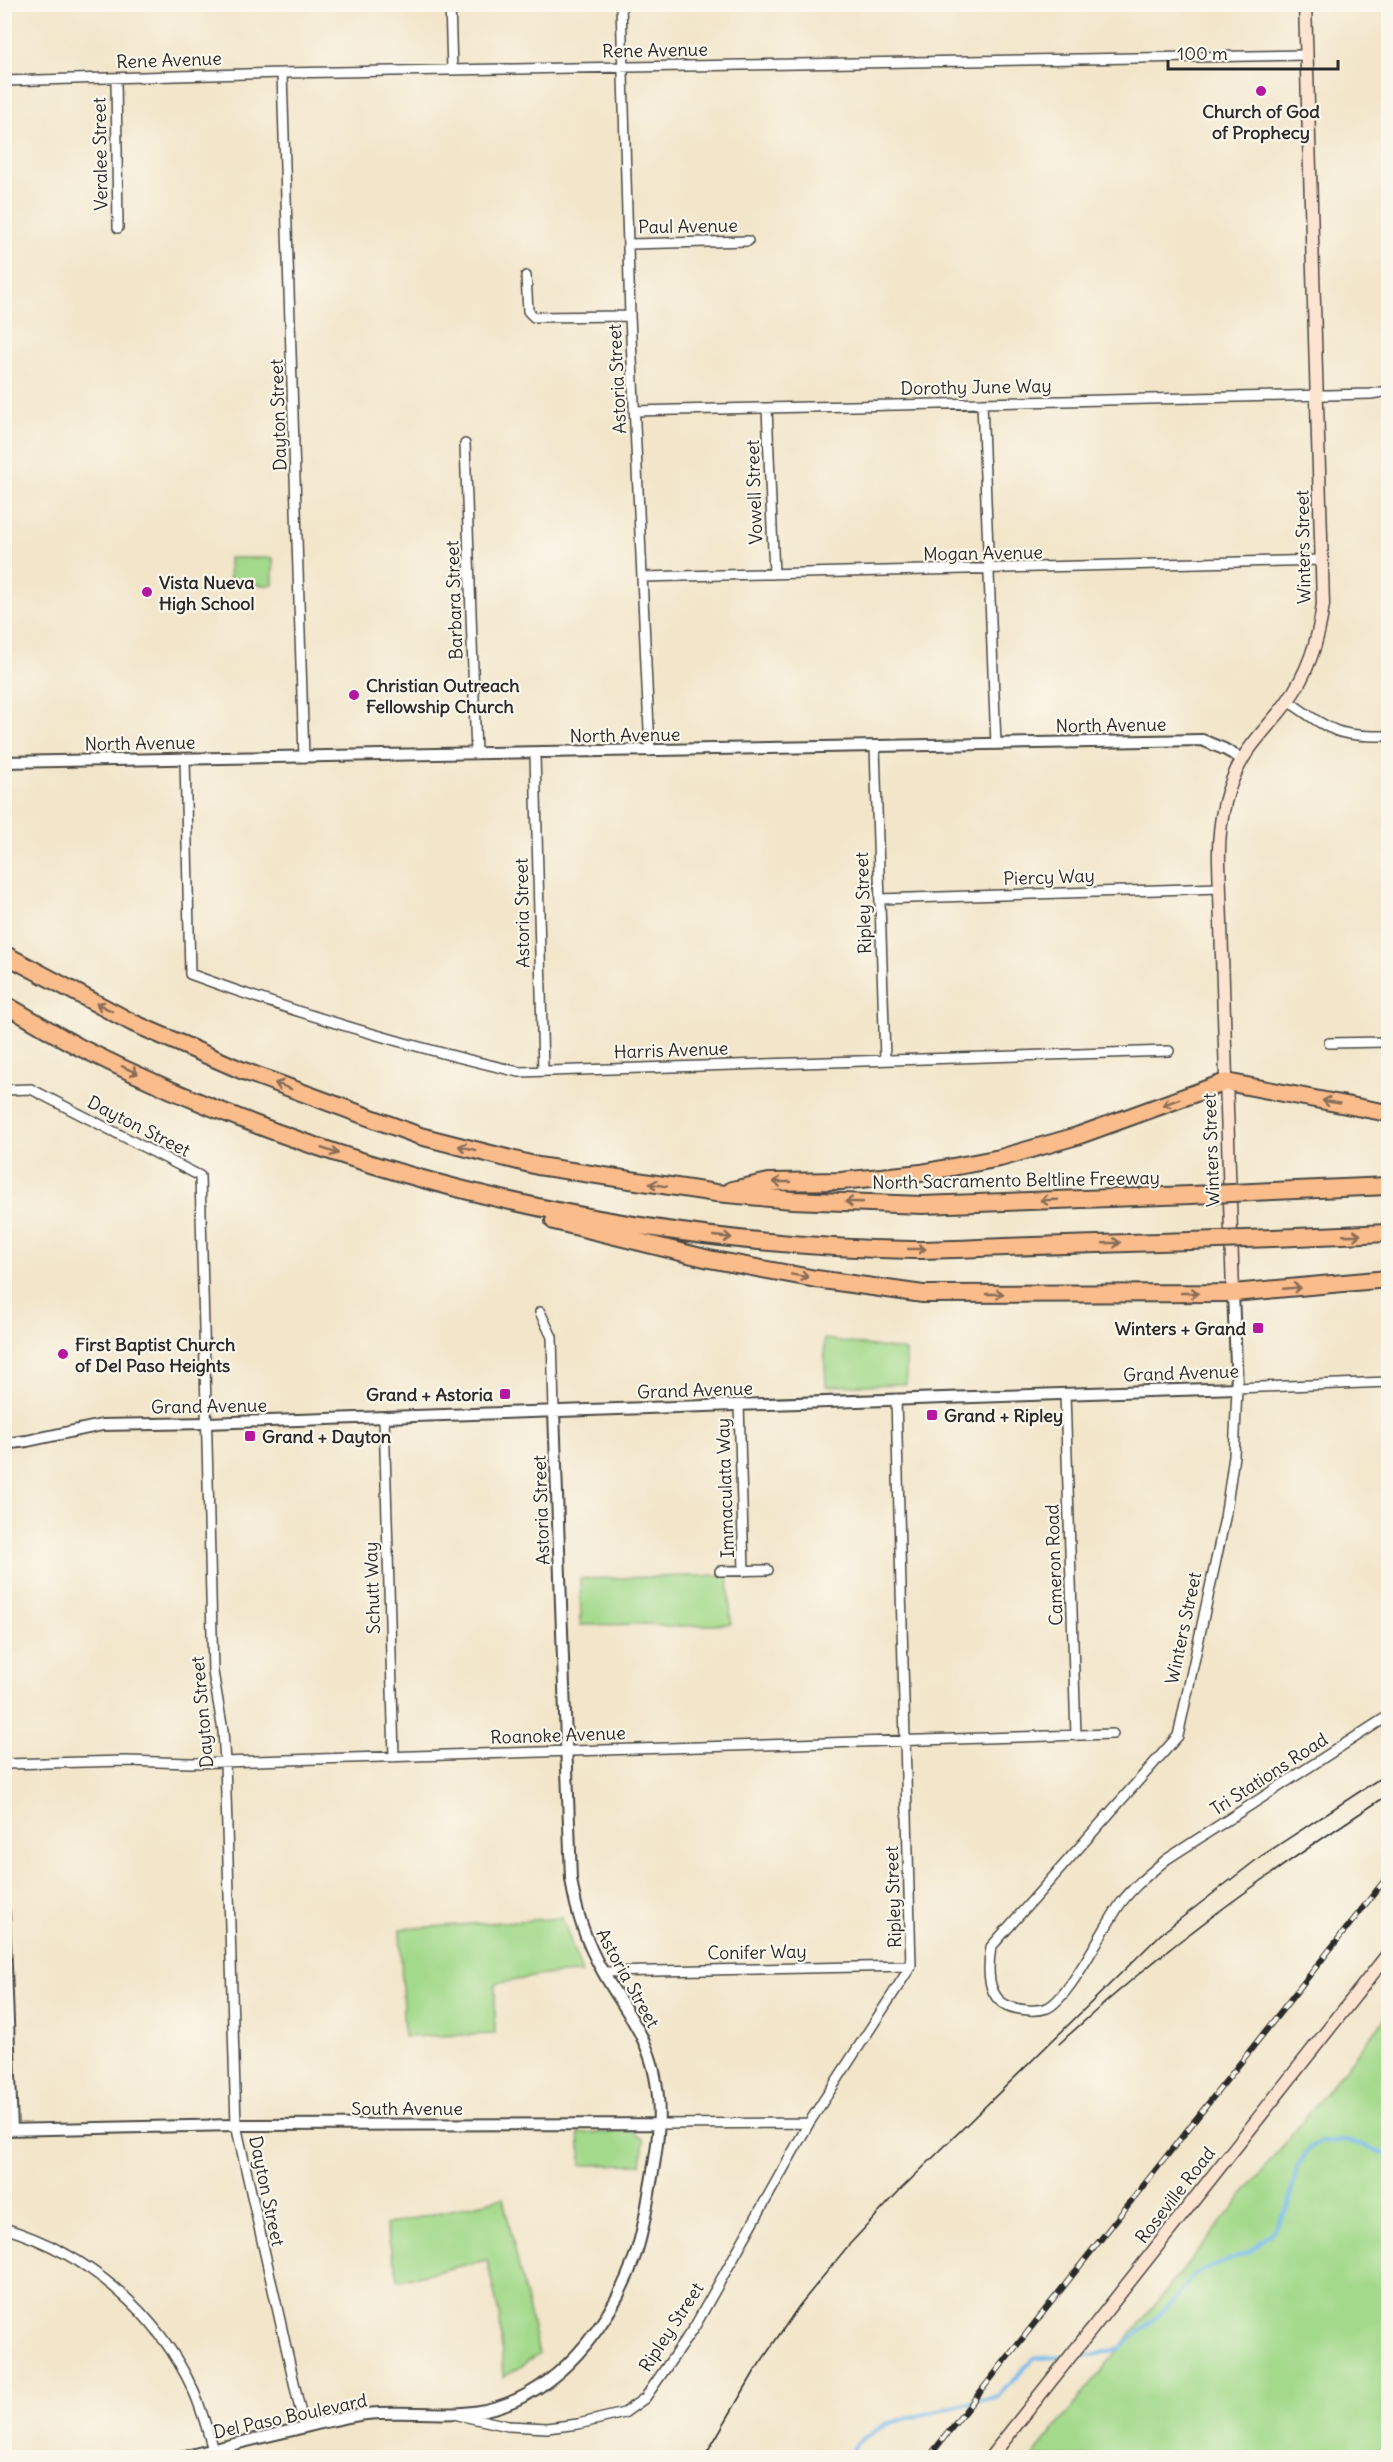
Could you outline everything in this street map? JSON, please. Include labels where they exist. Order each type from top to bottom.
[{"type":"highway","name":"North Sacramento Beltline Freeway","points":[[4,954],[134,1023],[241,1070],[420,1136],[538,1166],[716,1193],[792,1200],[922,1205],[1389,1186]]},
{"type":"highway","points":[[4,1004],[78,1046],[201,1103],[328,1151],[459,1190],[528,1215],[709,1259],[816,1279],[923,1294],[1233,1293],[1389,1279]]},
{"type":"highway","points":[[716,1193],[769,1182],[841,1181],[921,1173],[1000,1158],[1077,1136],[1226,1083],[1389,1113]]},
{"type":"highway","points":[[459,1190],[545,1210],[667,1231],[791,1244],[915,1250],[1389,1233]]},
{"type":"main road","name":"Winters Street","points":[[1233,1293],[1218,844],[1221,820],[1232,781],[1242,759],[1288,701],[1309,663],[1316,644],[1323,604],[1305,4]]},
{"type":"main road","name":"Roseville Road","points":[[990,2457],[1389,1954]]},
{"type":"street","points":[[450,4],[452,70]]},
{"type":"street","name":"Astoria Street","points":[[621,4],[630,316],[650,751]]},
{"type":"street","name":"Rene Avenue","points":[[4,81],[282,72],[1307,55]]},
{"type":"street","name":"Dayton Street","points":[[282,72],[304,757]]},
{"type":"street","name":"Veralee Street","points":[[116,78],[118,228]]},
{"type":"street","name":"Paul Avenue","points":[[629,244],[748,241]]},
{"type":"street","points":[[526,276],[528,311],[534,317],[630,316]]},
{"type":"street","name":"Dorothy June Way","points":[[634,411],[1389,392]]},
{"type":"street","points":[[982,403],[996,744]]},
{"type":"street","name":"Vowell Street","points":[[767,408],[774,574]]},
{"type":"street","name":"Barbara Street","points":[[465,444],[476,754]]},
{"type":"street","name":"Mogan Avenue","points":[[643,577],[1323,560]]},
{"type":"street","points":[[1288,701],[1328,729],[1341,734],[1354,737],[1389,736]]},
{"type":"street","name":"North Avenue","points":[[4,762],[1202,740],[1242,759]]},
{"type":"street","name":"Ripley Street","points":[[875,747],[885,1059]]},
{"type":"street","name":"Astoria Street","points":[[535,754],[543,1071]]},
{"type":"street","name":"Harris Avenue","points":[[185,759],[189,974],[282,1007],[407,1045],[519,1072],[1169,1051]]},
{"type":"street","name":"Piercy Way","points":[[880,899],[1220,888]]},
{"type":"street","points":[[1329,1044],[1389,1042]]},
{"type":"street","name":"Dayton Street","points":[[4,1090],[31,1089],[200,1176],[213,1672],[223,1731],[225,1762],[236,2125],[304,2427]]},
{"type":"street","name":"Winters Street","points":[[1167,1859],[1145,1876],[1122,1901],[1082,1967],[1060,1996],[1047,2008],[1026,2010],[1005,2005],[995,1993],[987,1973],[991,1947],[1178,1736],[1225,1518],[1234,1456],[1237,1388],[1233,1293]]},
{"type":"street","name":"Astoria Street","points":[[450,2413],[492,2409],[525,2396],[546,2383],[569,2362],[606,2317],[624,2283],[640,2237],[660,2135],[657,2086],[650,2056],[633,2018],[590,1948],[574,1897],[568,1853],[552,1337],[540,1312]]},
{"type":"street","name":"Grand Avenue","points":[[4,1444],[102,1425],[1389,1382]]},
{"type":"street","name":"Cameron Road","points":[[1065,1394],[1076,1736]]},
{"type":"street","name":"Ripley Street","points":[[650,2391],[695,2326],[809,2123],[911,1966],[896,1400]]},
{"type":"street","name":"Immaculata Way","points":[[739,1405],[744,1571]]},
{"type":"street","name":"Schutt Way","points":[[384,1417],[394,1757]]},
{"type":"street","name":"Immaculata Way","points":[[720,1571],[768,1570]]},
{"type":"street","name":"Tri Stations Road","points":[[1167,1859],[1389,1716]]},
{"type":"street","name":"Roanoke Avenue","points":[[4,1764],[126,1761],[225,1762],[1113,1734]]},
{"type":"street","points":[[4,1912],[8,2130]]},
{"type":"street","name":"Conifer Way","points":[[603,1972],[911,1966]]},
{"type":"street","name":"South Avenue","points":[[8,2130],[236,2125],[809,2123]]},
{"type":"street","points":[[4,2228],[51,2245],[78,2260],[104,2278],[150,2322],[185,2374],[205,2422],[214,2453]]},
{"type":"street","name":"Del Paso Boulevard","points":[[179,2457],[214,2453],[304,2427],[367,2414],[450,2413],[508,2426],[547,2428],[578,2424],[624,2413],[638,2405],[650,2391]]},
{"type":"green space","points":[[229,558],[273,558],[273,585],[230,585]]},
{"type":"green space","points":[[824,1339],[906,1351],[906,1384],[826,1386]]},
{"type":"green space","points":[[728,1575],[731,1624],[664,1627],[652,1624],[581,1625],[580,1579]]},
{"type":"green space","points":[[562,1918],[582,1973],[543,1975],[495,1984],[495,2034],[404,2037],[400,1929]]},
{"type":"green space","points":[[1388,2015],[1388,2457],[1032,2457]]},
{"type":"green space","points":[[633,2132],[644,2140],[641,2164],[581,2165],[579,2133]]},
{"type":"green space","points":[[503,2198],[539,2354],[503,2378],[500,2319],[487,2260],[399,2280],[385,2225]]},
{"type":"waterway","points":[[1076,2356],[1095,2355],[1120,2348],[1173,2302],[1195,2274],[1249,2252],[1270,2234],[1288,2209],[1297,2167],[1309,2149],[1321,2142],[1345,2141],[1388,2155]]},
{"type":"waterway","points":[[847,2458],[858,2442],[885,2424],[998,2396],[1034,2358],[1065,2357]]},
{"type":"tram line","points":[[704,2458],[756,2369],[799,2306],[848,2246],[900,2190],[1162,1933],[1260,1857],[1388,1773]]},
{"type":"tram line","points":[[1059,2044],[1138,1975],[1218,1912],[1388,1795]]},
{"type":"railway","points":[[928,2458],[1388,1876]]},
{"type":"place","name":"Church of God of Prophecy","points":[[1261,91]]},
{"type":"place","name":"Vista Nueva High School","points":[[147,592]]},
{"type":"place","name":"Christian Outreach Fellowship Church","points":[[354,695]]},
{"type":"place","name":"Winters + Grand","points":[[1258,1328]]},
{"type":"place","name":"First Baptist Church of Del Paso Heights","points":[[63,1354]]},
{"type":"place","name":"Grand + Astoria","points":[[505,1394]]},
{"type":"place","name":"Grand + Ripley","points":[[932,1415]]},
{"type":"place","name":"Grand + Dayton","points":[[250,1436]]}]
